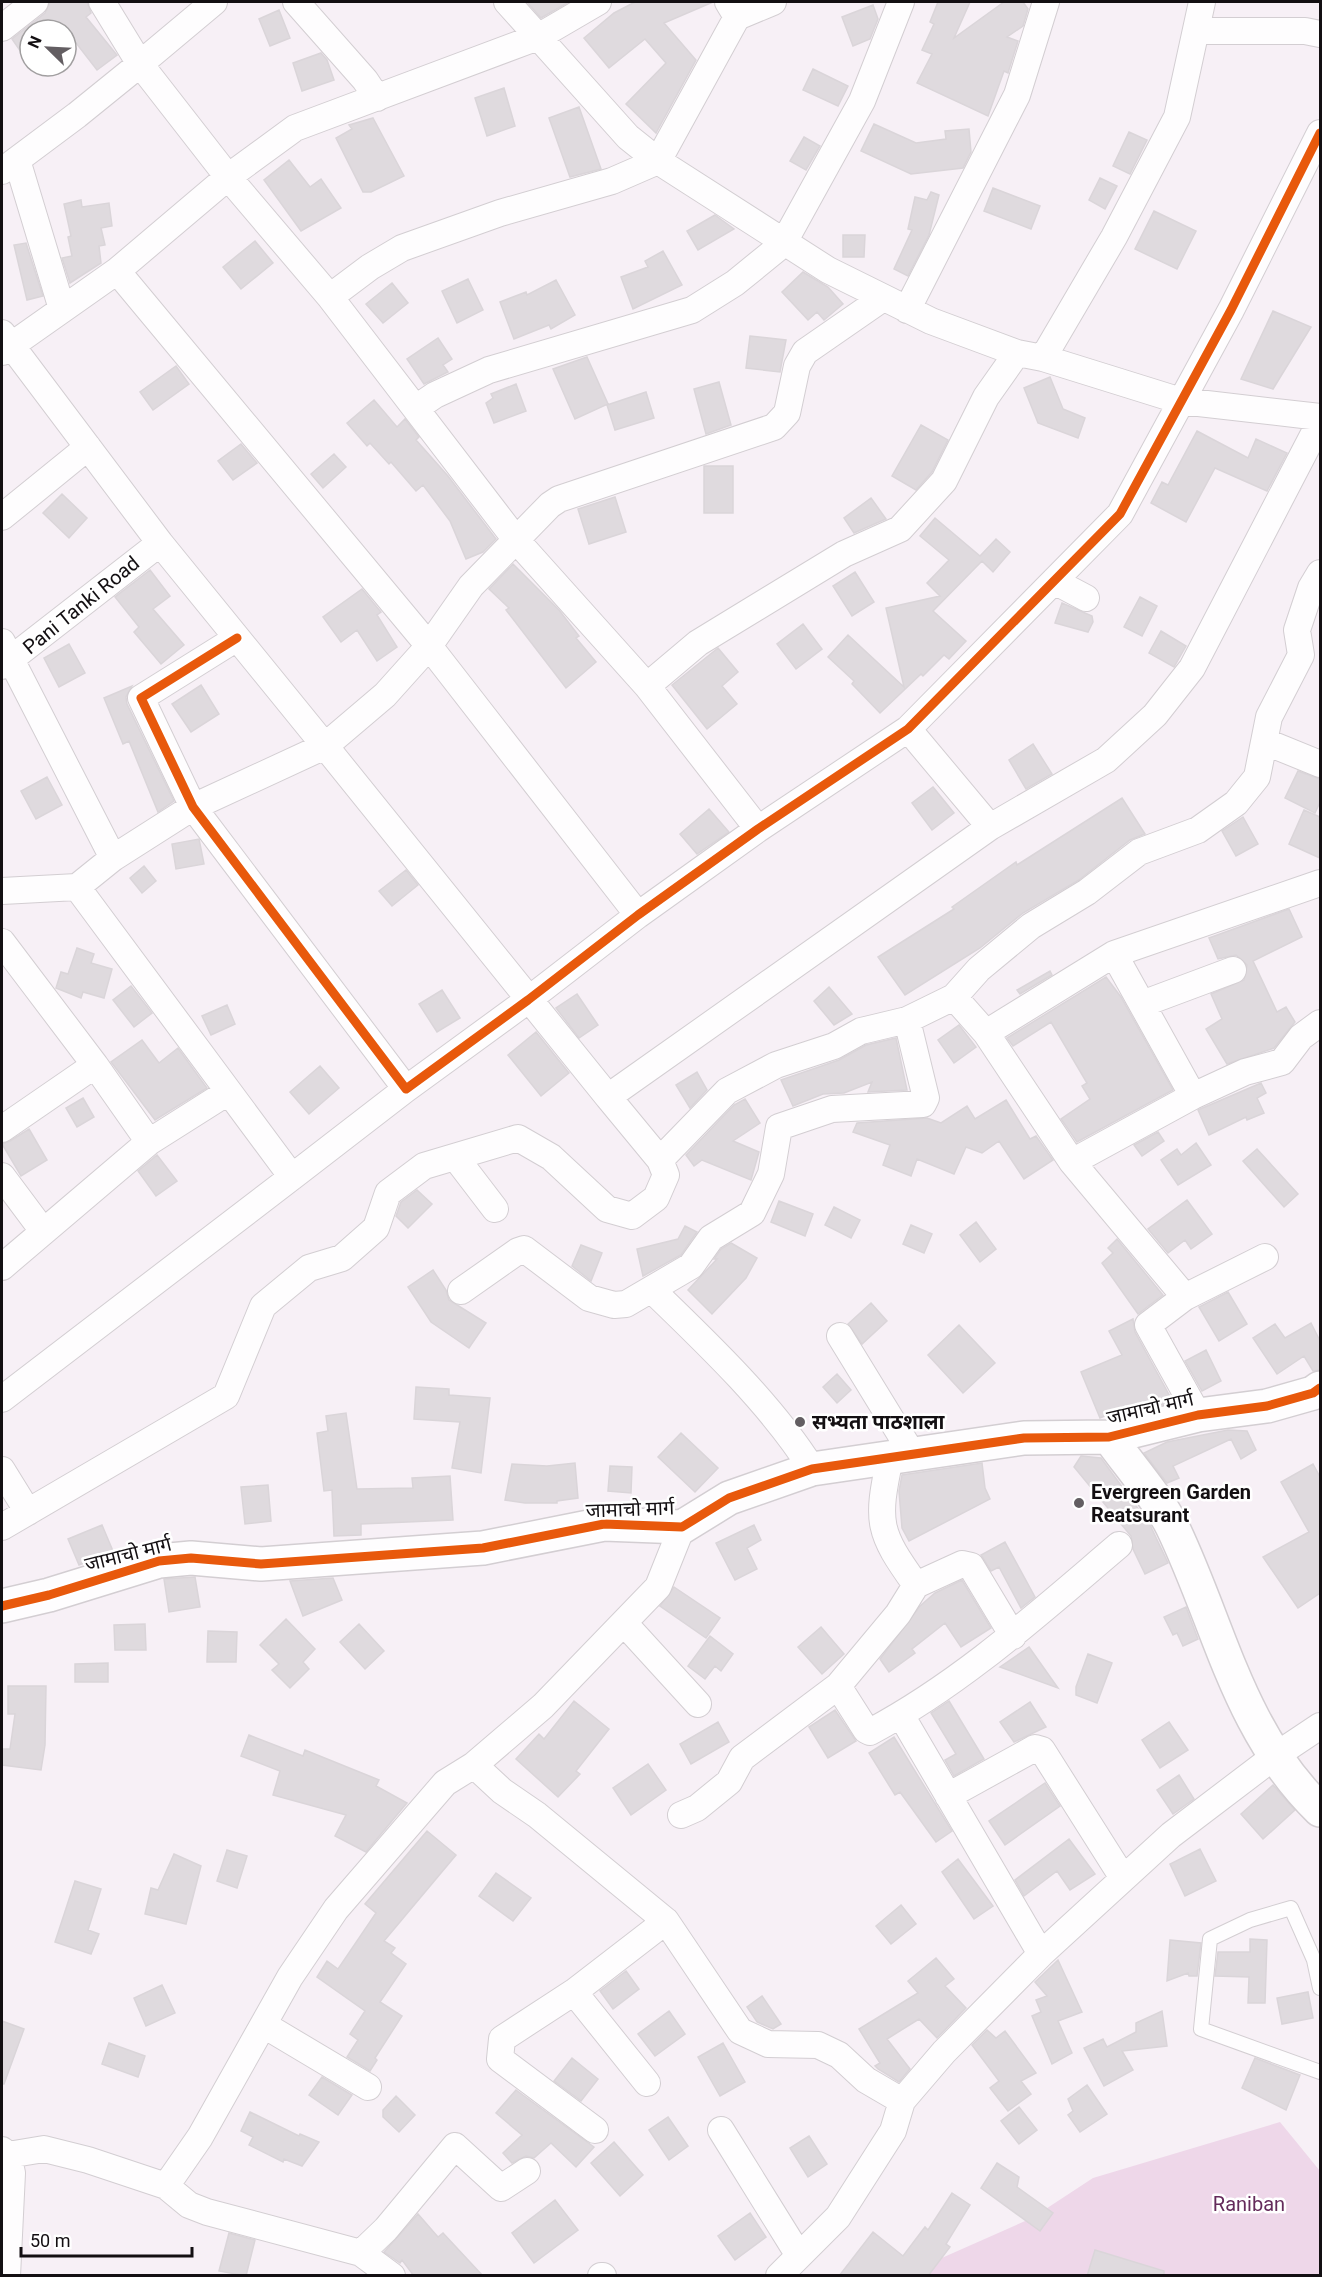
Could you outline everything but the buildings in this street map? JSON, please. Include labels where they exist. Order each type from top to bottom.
[{"type":"street","points":[[2,28],[35,2]]},
{"type":"street","points":[[102,2],[140,64],[228,177],[330,297],[517,541],[647,686],[758,829]]},
{"type":"street","points":[[62,309],[9,165],[78,115],[140,64],[158,45],[213,2]]},
{"type":"street","points":[[296,2],[365,80],[377,98]]},
{"type":"street","points":[[507,2],[628,137],[658,161],[783,244],[883,298],[907,310],[1017,353],[1043,358],[1181,401],[1320,417]]},
{"type":"street","points":[[2,1527],[226,1396],[263,1306],[309,1268],[342,1258],[376,1228],[388,1193],[424,1166],[518,1138],[551,1157],[607,1209],[632,1216],[656,1198],[666,1175],[660,1160],[528,1000],[160,543],[88,447],[4,343],[62,309],[117,271],[228,177],[295,128],[538,37],[598,2]]},
{"type":"street","points":[[330,297],[370,267],[402,248],[500,213],[612,181],[658,161],[732,9],[773,2]]},
{"type":"street","points":[[416,408],[435,395],[489,370],[692,310],[735,283],[783,244],[862,101],[902,2]]},
{"type":"street","points":[[907,310],[1017,95],[1046,2]]},
{"type":"street","points":[[1043,358],[1114,237],[1177,117],[1202,2]]},
{"type":"street","points":[[1196,31],[1305,31],[1320,34]]},
{"type":"street","points":[[2,1399],[406,1089],[528,1000],[638,915],[758,829],[908,729],[1120,514],[1232,310],[1320,133]]},
{"type":"street","points":[[117,271],[429,646],[638,915]]},
{"type":"street","points":[[2,891],[77,887],[113,858],[193,807],[325,746],[385,695],[429,646],[471,586],[550,505],[774,427],[787,413],[797,366],[805,352],[883,298]]},
{"type":"street","points":[[647,686],[698,643],[844,554],[900,530],[944,481],[986,397],[1017,353]]},
{"type":"street","points":[[608,1097],[990,826],[1106,760],[1155,715],[1192,668],[1320,422]]},
{"type":"street","points":[[2,517],[88,447]]},
{"type":"street","name":"Pani Tanki Road","points":[[5,656],[160,543]]},
{"type":"street","points":[[660,1160],[727,1092],[776,1065],[834,1046],[861,1031],[907,1020],[954,997],[980,969],[1031,926],[1087,892],[1139,852],[1198,830],[1236,803],[1257,777],[1266,742],[1269,717],[1301,655],[1298,630],[1311,588],[1320,573]]},
{"type":"street","points":[[1054,581],[1086,598]]},
{"type":"street","points":[[237,638],[141,698],[193,807],[406,1089]]},
{"type":"street","points":[[5,656],[113,858]]},
{"type":"street","points":[[908,729],[990,826]]},
{"type":"street","points":[[1266,742],[1320,764]]},
{"type":"street","points":[[986,1033],[1114,954],[1320,883]]},
{"type":"street","points":[[77,887],[292,1177]]},
{"type":"street","points":[[2,942],[95,1065],[149,1142]]},
{"type":"street","points":[[1114,954],[1194,1096]]},
{"type":"street","points":[[1142,1004],[1233,970]]},
{"type":"street","points":[[954,997],[986,1033],[1072,1162],[1185,1297]]},
{"type":"street","points":[[460,1291],[524,1249],[569,1286],[602,1303],[626,1304],[652,1290],[691,1266],[711,1238],[752,1213],[771,1174],[779,1127],[832,1109],[923,1104],[926,1098],[907,1020]]},
{"type":"street","points":[[1072,1162],[1194,1096],[1245,1072],[1282,1062],[1301,1037],[1320,1023]]},
{"type":"street","points":[[2,1129],[95,1065]]},
{"type":"street","points":[[2,1267],[149,1142],[228,1092]]},
{"type":"street","points":[[456,1158],[495,1209]]},
{"type":"street","points":[[2,1176],[43,1231]]},
{"type":"street","points":[[1198,1414],[1148,1325],[1185,1297],[1265,1257]]},
{"type":"street","points":[[652,1290],[692,1328],[793,1438],[812,1469]]},
{"type":"street","points":[[840,1336],[901,1456],[882,1494],[882,1530],[890,1549],[916,1586]]},
{"type":"street","name":"जामाचो मार्ग","points":[[2,1606],[49,1595],[159,1561],[191,1558],[261,1564],[483,1548],[604,1524],[682,1527],[729,1498],[812,1469],[1024,1438],[1109,1437],[1198,1414],[1266,1406],[1313,1393],[1320,1388]]},
{"type":"street","points":[[1109,1437],[1171,1524],[1234,1684],[1275,1756],[1320,1810]]},
{"type":"street","points":[[2,1470],[28,1512]]},
{"type":"street","points":[[166,2186],[200,2137],[290,1977],[336,1910],[446,1783],[474,1765],[543,1706],[658,1587],[682,1527]]},
{"type":"street","points":[[838,1686],[866,1730],[870,1731],[901,1715],[1013,1636],[1119,1545]]},
{"type":"street","points":[[681,1815],[698,1808],[729,1782],[742,1758],[838,1686],[898,1614],[916,1586],[962,1564],[971,1566],[1013,1636]]},
{"type":"street","points":[[624,1623],[698,1704]]},
{"type":"street","points":[[901,1715],[1041,1954]]},
{"type":"street","points":[[779,2276],[798,2254],[838,2217],[893,2131],[902,2101],[944,2052],[1041,1954],[1171,1835],[1275,1756],[1320,1726]]},
{"type":"street","points":[[948,1796],[1035,1748],[1042,1750],[1123,1878]]},
{"type":"street","points":[[474,1765],[502,1791],[537,1815],[666,1921],[740,2031],[768,2044],[818,2045],[839,2055],[866,2080],[902,2101]]},
{"type":"street","points":[[595,2130],[500,2059],[502,2039],[574,1992],[666,1921]]},
{"type":"street","points":[[574,1992],[647,2083]]},
{"type":"street","points":[[264,2025],[368,2088]]},
{"type":"street","points":[[721,2130],[798,2254]]},
{"type":"street","points":[[361,2253],[386,2229],[455,2146],[501,2188],[527,2171]]},
{"type":"street","points":[[7,2276],[12,2173],[5,2153],[44,2148],[166,2186],[189,2205],[207,2212],[361,2253],[392,2276]]},
{"type":"lane","points":[[1320,1988],[1317,1959],[1291,1908],[1250,1920],[1210,1939],[1201,2029],[1320,2072]]},
{"type":"green space","name":"Raniban","points":[[1280,2122],[1320,2171],[1320,2275],[901,2276],[1032,2218],[1093,2178]]},
{"type":"cycle path","points":[[237,638],[141,698],[193,807],[406,1089],[528,1000],[638,915],[758,829],[908,729],[1120,514],[1231,310],[1320,133]]},
{"type":"cycle path","points":[[2,1606],[49,1595],[159,1561],[191,1558],[261,1564],[483,1548],[604,1524],[682,1527],[729,1498],[812,1469],[1024,1438],[1109,1437],[1198,1415],[1267,1406],[1313,1393],[1320,1388]]},
{"type":"place","name":"सभ्यता पाठशाला","points":[[800,1422]]},
{"type":"place","name":"Evergreen Garden Reatsurant","points":[[1079,1503]]}]
